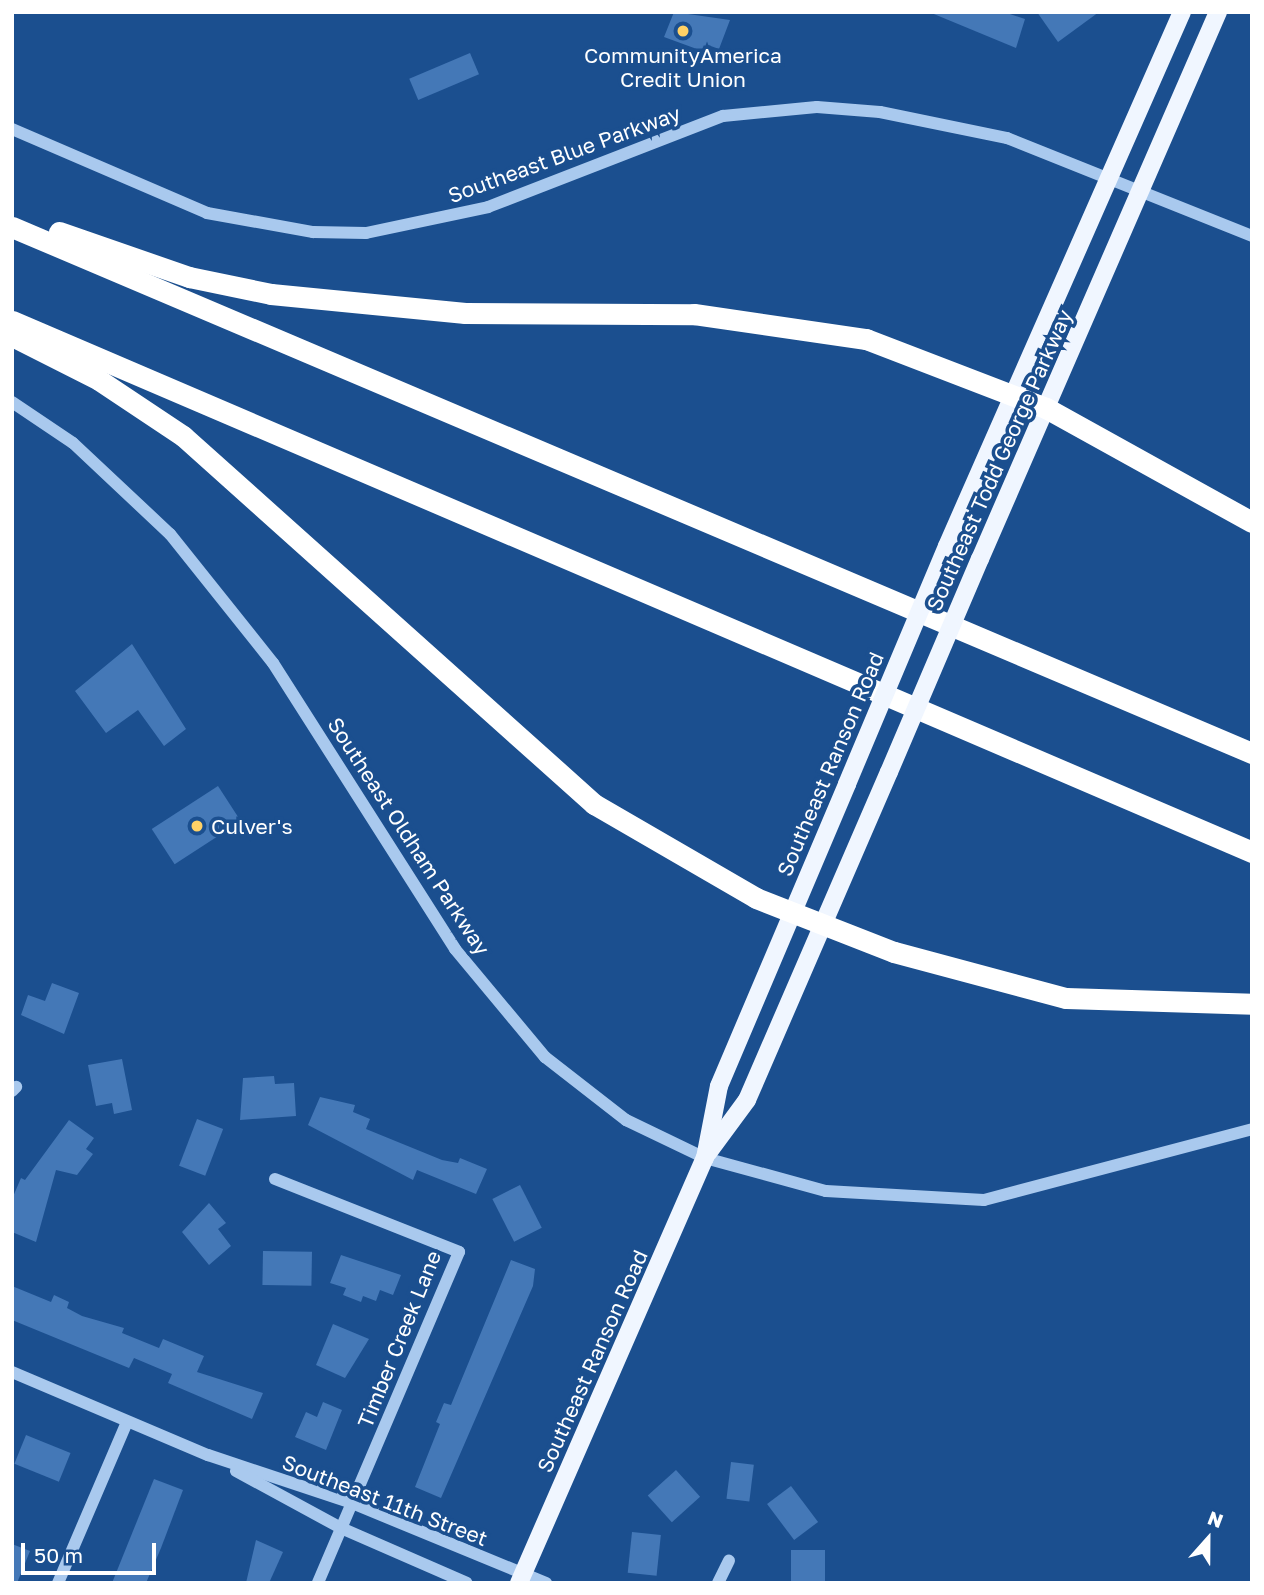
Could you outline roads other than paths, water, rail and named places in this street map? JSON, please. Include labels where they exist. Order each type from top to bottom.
[{"type":"highway","points":[[13,227],[40,225],[138,262],[271,294],[465,313],[694,314],[785,324],[866,339],[1046,408],[1252,522]]},
{"type":"highway","points":[[13,227],[1252,753]]},
{"type":"highway","points":[[12,321],[1252,852]]},
{"type":"highway","points":[[12,336],[99,380],[183,436],[594,804],[791,914],[1066,999],[1252,1004]]},
{"type":"main road","name":"Southeast Todd George Parkway","points":[[1014,394],[1182,12]]},
{"type":"main road","name":"Southeast Todd George Parkway","points":[[823,926],[980,559],[1143,191],[1218,12]]},
{"type":"main road","name":"Southeast Ranson Road","points":[[521,1578],[705,1158],[719,1086],[1014,394]]},
{"type":"main road","name":"Southeast Ranson Road","points":[[705,1158],[747,1100],[823,926]]},
{"type":"street","name":"Southeast Blue Parkway","points":[[12,130],[207,213],[313,232],[366,233],[435,222],[723,116],[769,109],[817,107],[947,123],[1110,177],[1252,236]]},
{"type":"street","name":"Southeast Oldham Parkway","points":[[12,402],[73,443],[170,534],[273,663],[455,949],[545,1057],[626,1120],[705,1158],[826,1191],[984,1200],[1252,1129]]},
{"type":"street","name":"Timber Creek Lane","points":[[275,1179],[459,1252],[318,1583]]},
{"type":"street","name":"Southeast 11th Street","points":[[12,1372],[208,1455],[352,1503],[521,1578],[546,1583]]},
{"type":"street","points":[[58,1583],[127,1422]]},
{"type":"street","name":"Southeast 11th Street","points":[[208,1455],[341,1528],[467,1583]]},
{"type":"street","points":[[718,1583],[729,1560]]},
{"type":"place","name":"CommunityAmerica Credit Union","points":[[683,31]]},
{"type":"place","name":"Culver's","points":[[197,826]]}]
